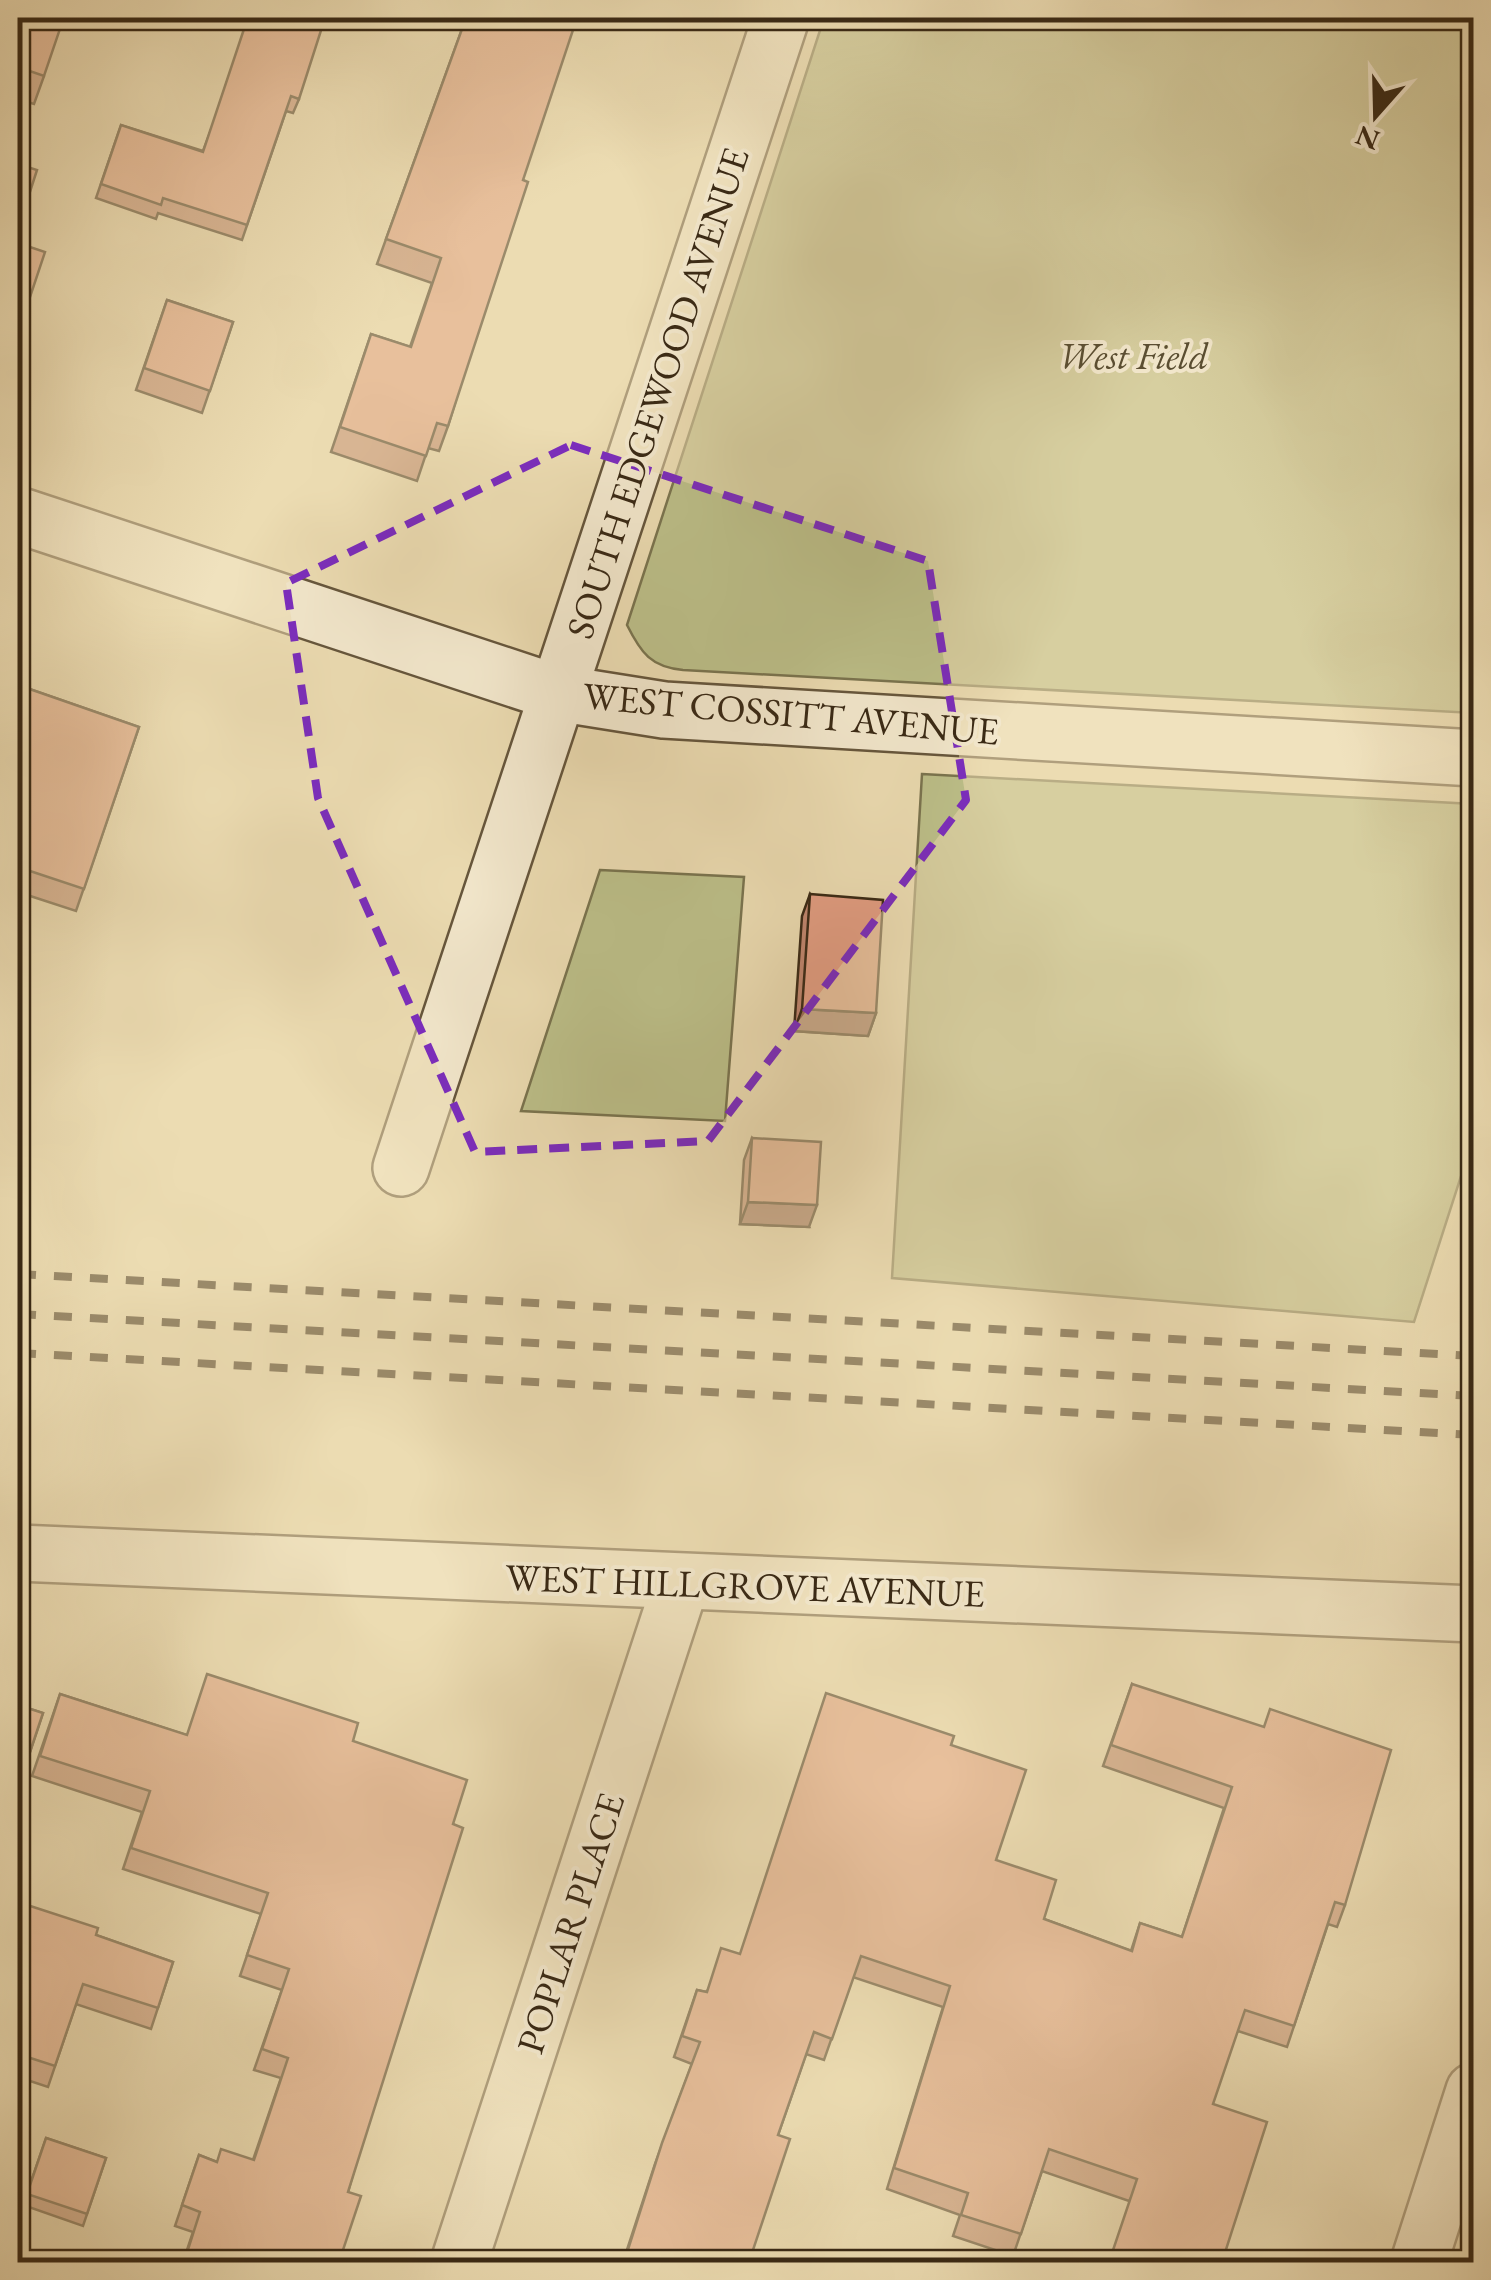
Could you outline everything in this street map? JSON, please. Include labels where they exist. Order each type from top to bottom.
[{"type":"street","name":"SOUTH EDGEWOOD AVENUE","points":[[401,1168],[781,18]]},
{"type":"street","name":"WEST COSSITT AVENUE","points":[[18,514],[558,693],[664,710],[1474,758]]},
{"type":"street","name":"WEST HILLGROVE AVENUE","points":[[18,1552],[1474,1614]]},
{"type":"street","name":"POPLAR PLACE","points":[[459,2262],[681,1582]]},
{"type":"street","points":[[1419,2262],[1474,2092]]},
{"type":"highlighted area","points":[[571,445],[928,561],[966,800],[708,1141],[475,1152],[318,798],[286,583]]},
{"type":"green space","name":"West Field","points":[[824,18],[1473,18],[1473,713],[683,670],[663,666],[642,651],[627,625]]},
{"type":"green space","points":[[922,774],[1473,804],[1473,1139],[1414,1322],[892,1278]]},
{"type":"green space","points":[[600,870],[744,877],[725,1121],[521,1111]]},
{"type":"building","points":[[18,18],[63,20],[44,76],[18,67]]},
{"type":"building","points":[[254,18],[325,18],[299,99],[291,96],[247,225],[163,198],[161,205],[101,184],[121,125],[203,152],[247,20],[252,22]]},
{"type":"building","points":[[466,18],[577,18],[448,426],[437,423],[426,456],[340,427],[371,334],[411,347],[441,258],[386,239]]},
{"type":"building","points":[[18,164],[37,170],[18,229]]},
{"type":"building","points":[[18,243],[45,252],[18,333]]},
{"type":"building","points":[[167,300],[233,322],[210,391],[144,368]]},
{"type":"building","points":[[18,685],[139,727],[84,889],[18,867]]},
{"type":"building","points":[[810,894],[883,900],[876,1013],[802,1009]]},
{"type":"building","points":[[752,1138],[821,1142],[817,1205],[748,1202]]},
{"type":"building","points":[[207,1674],[358,1723],[353,1741],[467,1780],[453,1824],[463,1828],[348,2192],[361,2196],[339,2262],[184,2262],[200,2212],[182,2205],[199,2155],[217,2162],[221,2149],[254,2160],[288,2058],[262,2049],[289,1969],[247,1955],[268,1893],[131,1848],[150,1791],[40,1756],[60,1694],[187,1735]]},
{"type":"building","points":[[1132,1684],[1264,1727],[1270,1709],[1391,1750],[1345,1905],[1335,1902],[1294,2026],[1245,2010],[1213,2104],[1267,2122],[1222,2262],[1109,2262],[1137,2179],[1049,2149],[1021,2234],[961,2215],[968,2193],[894,2168],[950,1986],[861,1956],[832,2039],[814,2032],[778,2135],[790,2139],[749,2262],[624,2262],[700,2042],[682,2036],[697,1990],[707,1992],[721,1948],[740,1954],[826,1693],[954,1736],[951,1745],[1026,1770],[996,1860],[1056,1880],[1044,1919],[1132,1951],[1140,1923],[1182,1937],[1232,1787],[1111,1745]]},
{"type":"building","points":[[18,1705],[43,1713],[23,1773],[18,1771]]},
{"type":"building","points":[[18,1902],[98,1928],[96,1935],[173,1962],[158,2008],[83,1984],[55,2066],[18,2054]]},
{"type":"building","points":[[46,2138],[106,2158],[87,2214],[27,2194]]},
{"type":"railway","points":[[18,1274],[1474,1356]]},
{"type":"railway","points":[[18,1314],[1474,1396]]},
{"type":"railway","points":[[18,1353],[1474,1435]]}]
